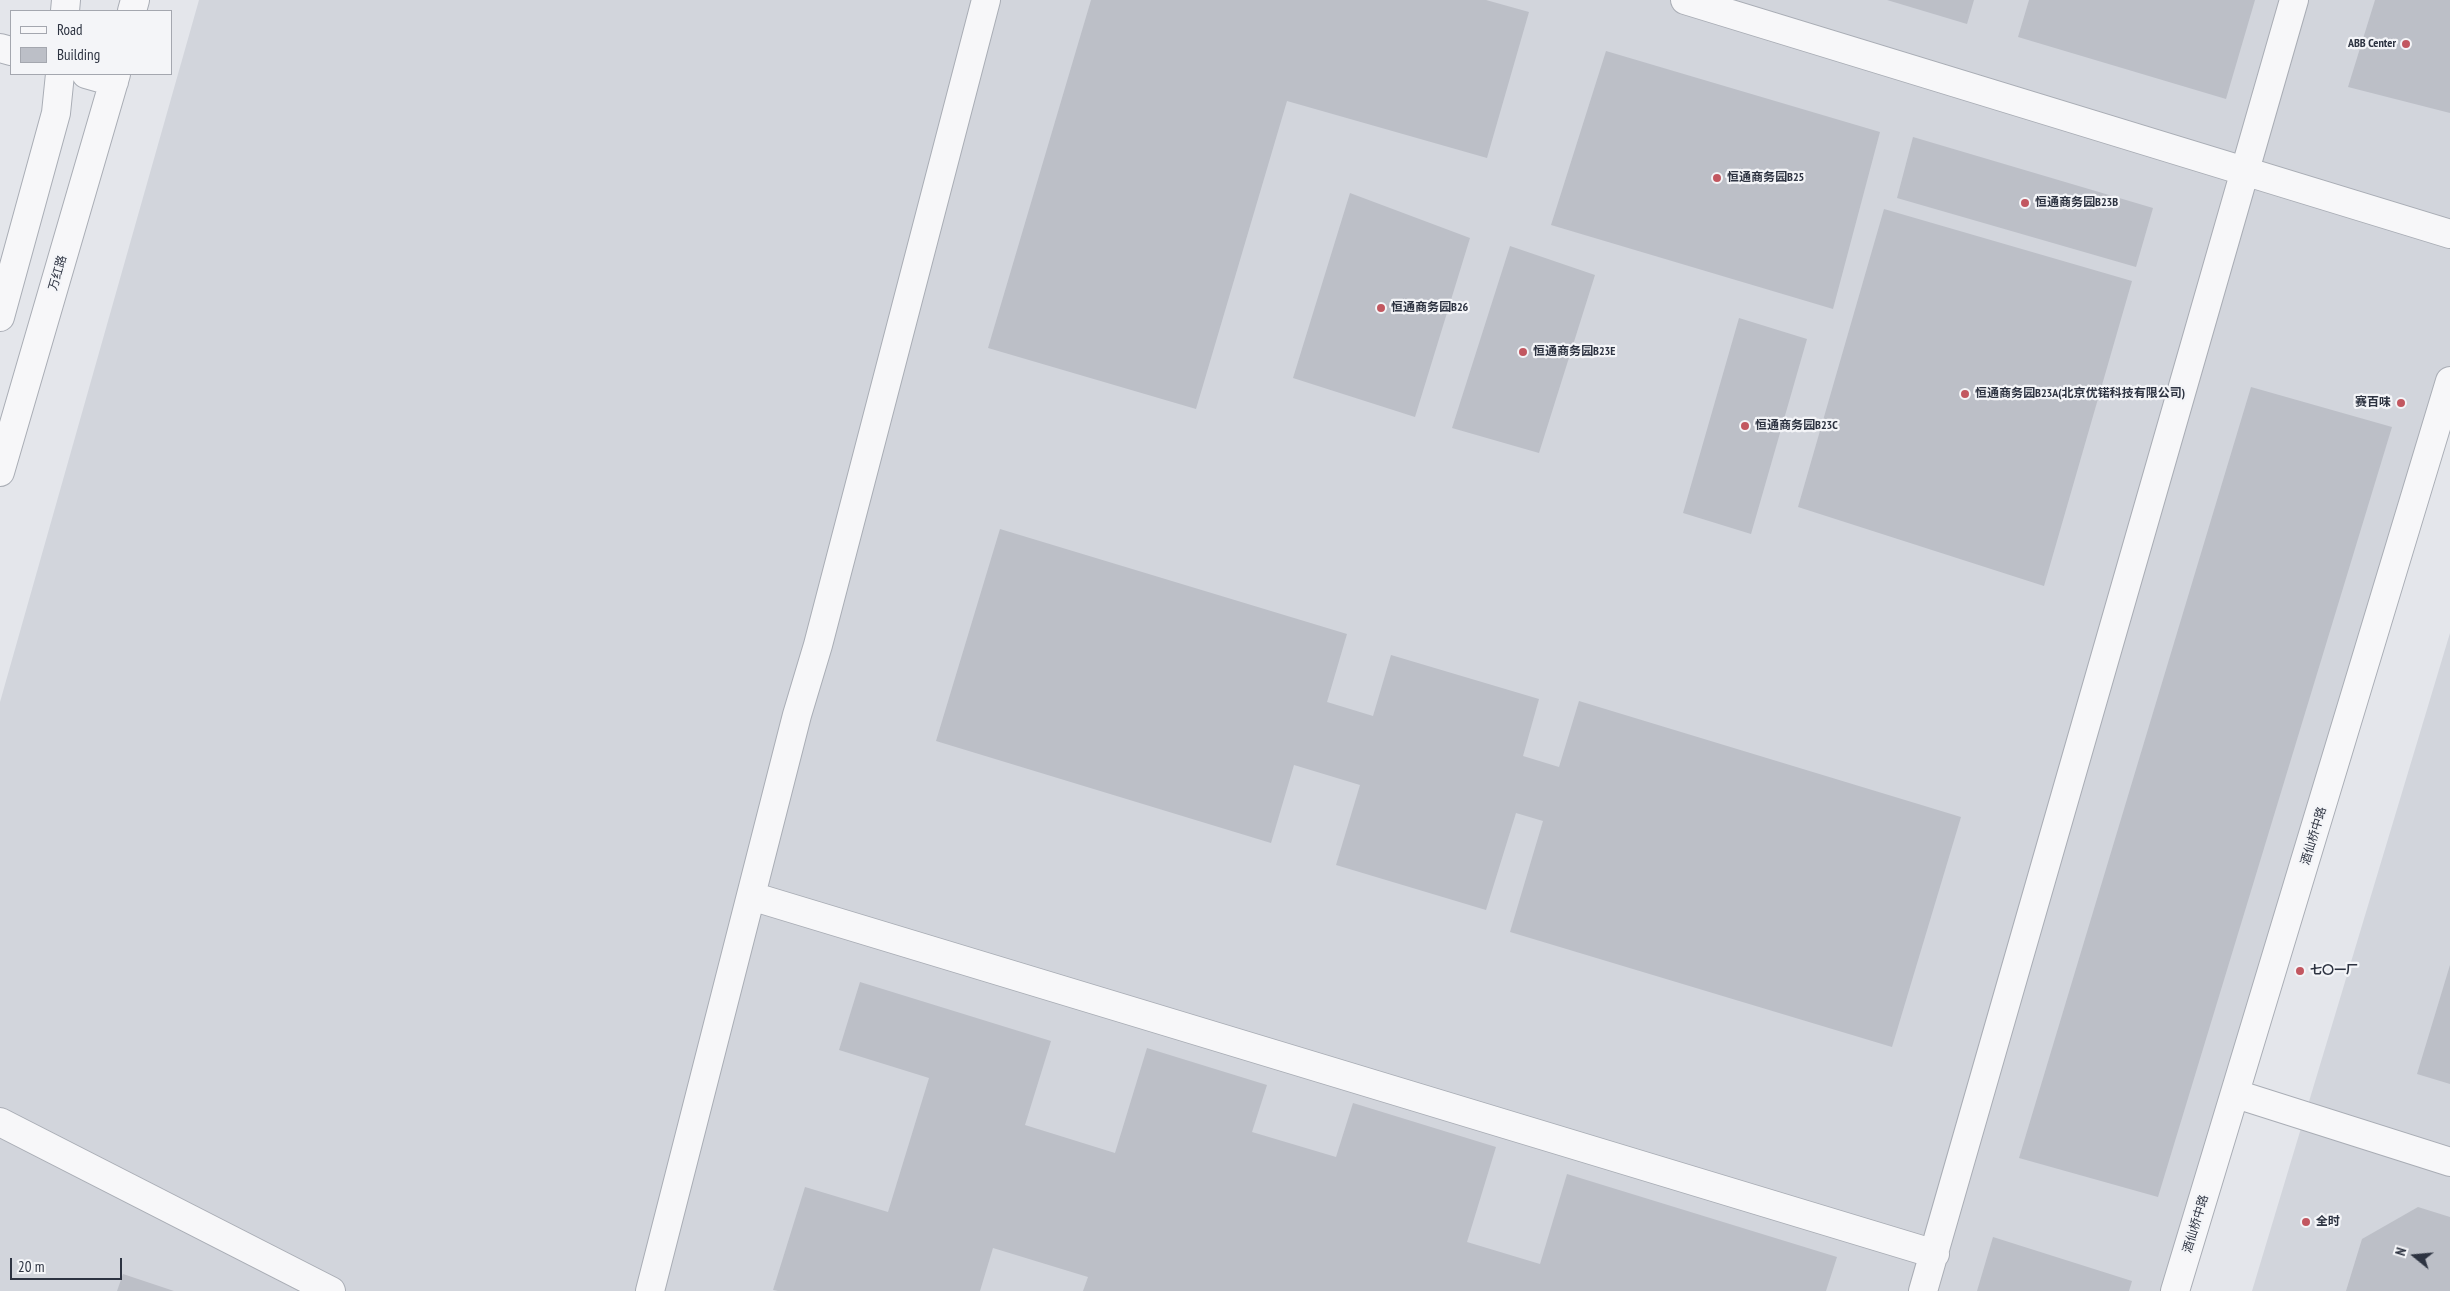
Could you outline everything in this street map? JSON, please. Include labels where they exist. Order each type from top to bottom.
[{"type":"street","points":[[650,1291],[751,896],[986,0]]},
{"type":"street","points":[[1923,1291],[2294,0]]},
{"type":"street","points":[[1694,1],[2450,234]]},
{"type":"street","points":[[0,317],[56,113],[60,75]]},
{"type":"street","points":[[93,75],[115,78]]},
{"type":"street","name":"万红路","points":[[0,472],[115,78]]},
{"type":"street","name":"酒仙桥中路","points":[[2175,1291],[2450,381]]},
{"type":"street","points":[[751,896],[1935,1254]]},
{"type":"street","points":[[2236,1094],[2450,1162]]},
{"type":"street","points":[[0,1122],[331,1291]]},
{"type":"shaded area","points":[[199,0],[2450,0],[2450,383],[2182,1291],[0,1291],[0,702]]},
{"type":"shaded area","points":[[2450,633],[2450,1291],[2252,1291]]},
{"type":"building","points":[[1091,0],[1486,0],[1529,12],[1487,158],[1287,101],[1196,409],[988,348]]},
{"type":"building","points":[[1887,0],[1974,0],[1967,24]]},
{"type":"building","points":[[2029,0],[2255,0],[2226,99],[2018,37]]},
{"type":"building","name":"ABB Center","points":[[2375,0],[2450,0],[2450,113],[2348,87]]},
{"type":"building","name":"恒通商务园B25","points":[[1606,51],[1880,132],[1833,309],[1551,225]]},
{"type":"building","name":"恒通商务园B23B","points":[[1913,137],[2153,208],[2136,267],[1897,198]]},
{"type":"building","name":"恒通商务园B26","points":[[1350,193],[1470,238],[1415,417],[1293,378]]},
{"type":"building","name":"恒通商务园B23A(北京优锘科技有限公司)","points":[[1884,209],[2132,281],[2044,586],[1798,507]]},
{"type":"building","name":"恒通商务园B23E","points":[[1510,246],[1595,275],[1539,453],[1452,428]]},
{"type":"building","name":"恒通商务园B23C","points":[[1739,318],[1807,339],[1751,534],[1683,513]]},
{"type":"building","points":[[2251,387],[2392,427],[2158,1197],[2019,1158]]},
{"type":"building","points":[[1000,529],[1347,634],[1327,702],[1373,716],[1391,655],[1539,699],[1523,756],[1559,767],[1579,701],[1961,817],[1892,1047],[1510,932],[1543,821],[1516,813],[1486,910],[1336,865],[1360,785],[1294,765],[1271,843],[936,741]]},
{"type":"building","points":[[2450,965],[2450,1084],[2417,1074]]},
{"type":"building","points":[[860,982],[1051,1041],[1025,1125],[1115,1153],[1147,1048],[1267,1085],[1252,1132],[1336,1157],[1353,1103],[1496,1147],[1467,1242],[1540,1264],[1567,1174],[1837,1257],[1826,1291],[1083,1291],[1088,1277],[993,1248],[980,1291],[773,1290],[805,1187],[888,1212],[929,1078],[839,1050]]},
{"type":"building","points":[[2418,1207],[2450,1217],[2450,1291],[2346,1291],[2362,1239]]},
{"type":"building","points":[[1993,1237],[2132,1281],[2129,1291],[1977,1291]]},
{"type":"building","points":[[123,1274],[174,1291],[117,1291]]},
{"type":"place","name":"ABB Center","points":[[2406,44]]},
{"type":"place","name":"恒通商务园B25","points":[[1717,178]]},
{"type":"place","name":"恒通商务园B23B","points":[[2025,203]]},
{"type":"place","name":"恒通商务园B26","points":[[1381,308]]},
{"type":"place","name":"恒通商务园B23E","points":[[1523,352]]},
{"type":"place","name":"恒通商务园B23A(北京优锘科技有限公司)","points":[[1965,394]]},
{"type":"place","name":"赛百味","points":[[2401,403]]},
{"type":"place","name":"恒通商务园B23C","points":[[1745,426]]},
{"type":"place","name":"七〇一厂","points":[[2300,971]]},
{"type":"place","name":"全时","points":[[2306,1222]]}]
